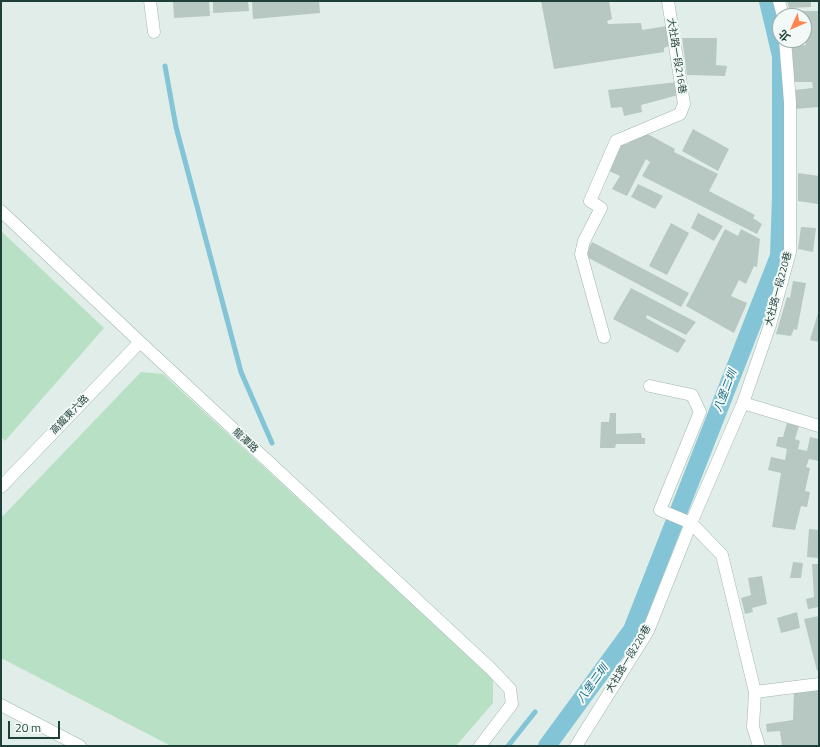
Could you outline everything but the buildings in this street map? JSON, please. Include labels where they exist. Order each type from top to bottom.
[{"type":"street","points":[[150,1],[154,32]]},
{"type":"street","name":"大社路一段216巷","points":[[604,337],[581,254],[584,241],[601,208],[590,201],[616,141],[680,114],[684,104],[668,1]]},
{"type":"street","name":"大社路一段220巷","points":[[576,746],[648,631],[691,523],[743,403],[770,325],[790,252],[790,102],[786,48]]},
{"type":"street","name":"龍潭路","points":[[1,211],[491,669],[510,689],[512,704],[480,746]]},
{"type":"street","name":"高鐵東六路","points":[[3,482],[140,342]]},
{"type":"street","points":[[650,386],[692,395],[700,412],[660,510],[691,523],[722,555],[755,692],[754,727],[759,746]]},
{"type":"street","points":[[743,403],[819,426]]},
{"type":"street","points":[[755,692],[819,684]]},
{"type":"street","points":[[1,705],[80,746]]},
{"type":"green space","points":[[1,231],[104,328],[5,441],[1,437]]},
{"type":"green space","points":[[141,372],[163,374],[493,679],[493,703],[456,746],[171,746],[1,658],[1,518]]},
{"type":"waterway","name":"八堡二圳","points":[[547,746],[632,630],[779,256],[781,196],[781,56],[768,1]]},
{"type":"waterway","points":[[165,66],[176,127],[241,372],[272,443]]},
{"type":"waterway","points":[[508,746],[535,712]]}]
